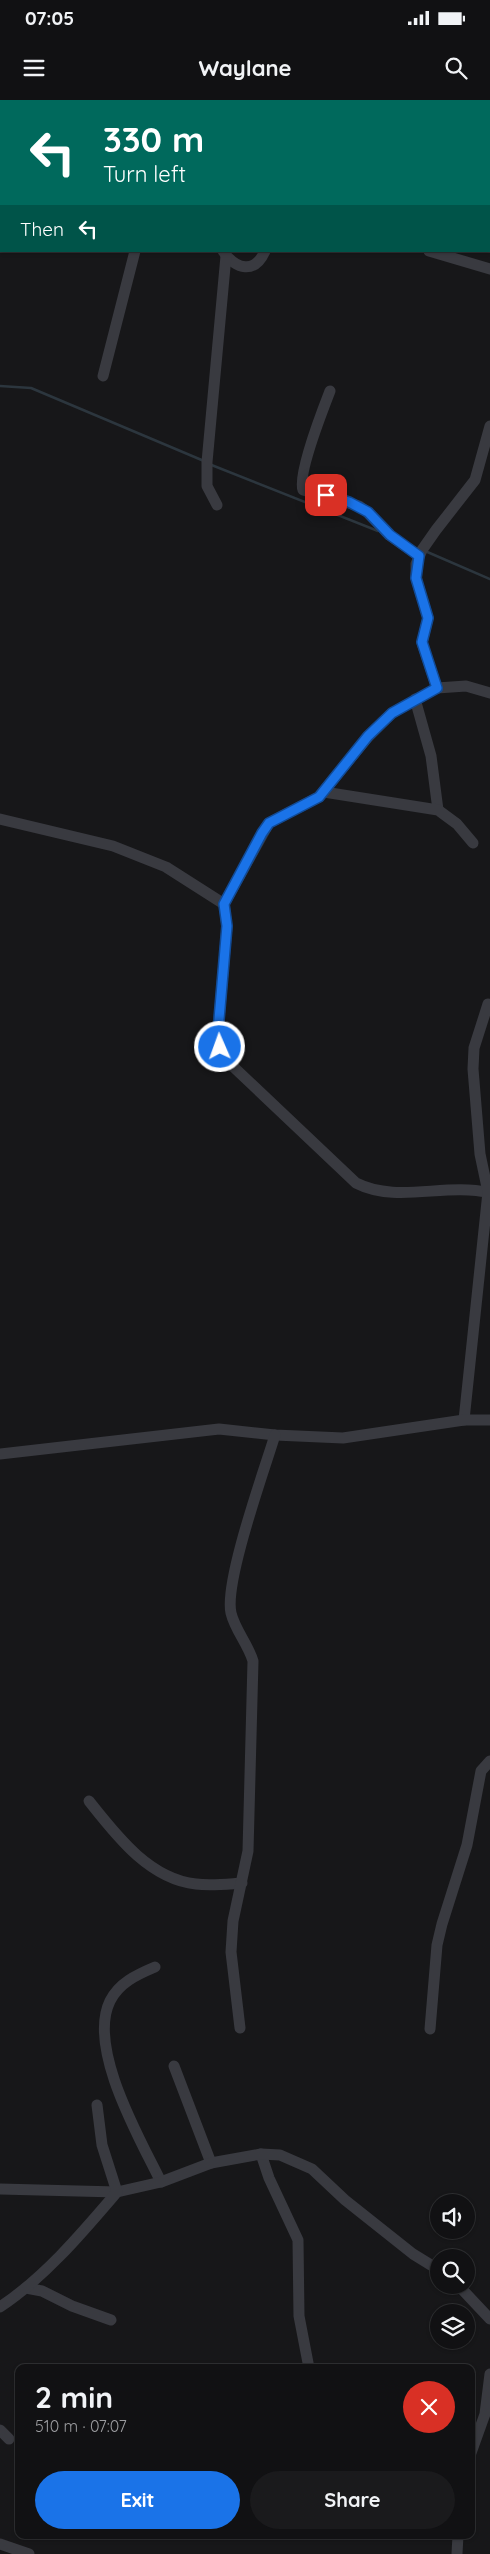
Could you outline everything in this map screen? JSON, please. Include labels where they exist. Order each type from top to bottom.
[{"type":"street","points":[[102,376],[135,252]]},
{"type":"street","points":[[224,253],[242,266],[251,267],[258,264],[264,252]]},
{"type":"street","points":[[434,252],[489,266]]},
{"type":"street","points":[[217,505],[207,486],[206,472],[224,253]]},
{"type":"street","points":[[330,391],[314,433],[303,476],[304,490],[359,506],[368,512],[390,535],[419,556]]},
{"type":"street","points":[[437,688],[422,642],[428,618],[416,578],[419,556],[436,530],[475,480],[490,426]]},
{"type":"street","points":[[489,1192],[470,1189],[385,1192],[368,1189],[346,1175],[278,1106],[230,1064],[220,1047],[218,1031],[227,926],[224,904],[269,823],[311,802],[324,792],[382,722],[415,699],[437,688],[466,686],[490,693]]},
{"type":"street","points":[[415,699],[432,756],[438,810]]},
{"type":"street","points":[[324,792],[438,810],[457,824],[473,843]]},
{"type":"street","points":[[0,819],[113,846],[166,867],[224,904]]},
{"type":"street","points":[[464,1420],[489,1192],[480,1154],[472,1069],[474,1048],[488,1004]]},
{"type":"street","points":[[0,1454],[219,1429],[275,1435],[344,1438],[464,1420],[490,1420]]},
{"type":"street","points":[[240,2028],[230,1952],[234,1921],[248,1851],[253,1661],[246,1640],[234,1622],[230,1598],[252,1512],[275,1435]]},
{"type":"street","points":[[430,2029],[437,1944],[467,1844],[481,1771],[490,1761]]},
{"type":"street","points":[[89,1800],[137,1856],[157,1870],[177,1880],[195,1884],[242,1883]]},
{"type":"street","points":[[155,1967],[129,1979],[118,1990],[110,2002],[105,2029],[109,2064],[116,2086],[161,2182]]},
{"type":"street","points":[[174,2066],[211,2163]]},
{"type":"street","points":[[97,2105],[102,2145],[117,2192]]},
{"type":"street","points":[[261,2154],[269,2178],[298,2240],[299,2316],[308,2364]]},
{"type":"street","points":[[0,2189],[117,2192],[161,2182],[211,2163],[261,2154],[280,2155],[312,2169],[345,2200],[413,2254],[430,2264]]},
{"type":"street","points":[[0,2307],[26,2288],[81,2233],[117,2192]]},
{"type":"street","points":[[26,2288],[42,2292],[72,2306],[110,2320]]},
{"type":"street","points":[[466,2294],[490,2319]]},
{"type":"street","points":[[475,2442],[485,2414],[490,2374]]},
{"type":"street","points":[[485,2414],[490,2426]]},
{"type":"street","points":[[0,2430],[10,2439]]},
{"type":"street","points":[[457,2554],[458,2539]]},
{"type":"street","points":[[0,2544],[29,2554]]},
{"type":"waterway","points":[[0,386],[31,388],[204,461]]},
{"type":"waterway","points":[[209,464],[378,531]]},
{"type":"waterway","points":[[425,551],[490,579]]},
{"type":"route","points":[[220,1047],[218,1031],[227,926],[227,910],[224,904],[262,833],[269,823],[319,797],[368,736],[392,713],[437,688],[423,650],[422,635],[428,618],[416,578],[415,571],[419,556],[404,547],[368,512],[359,506],[326,495]]}]
